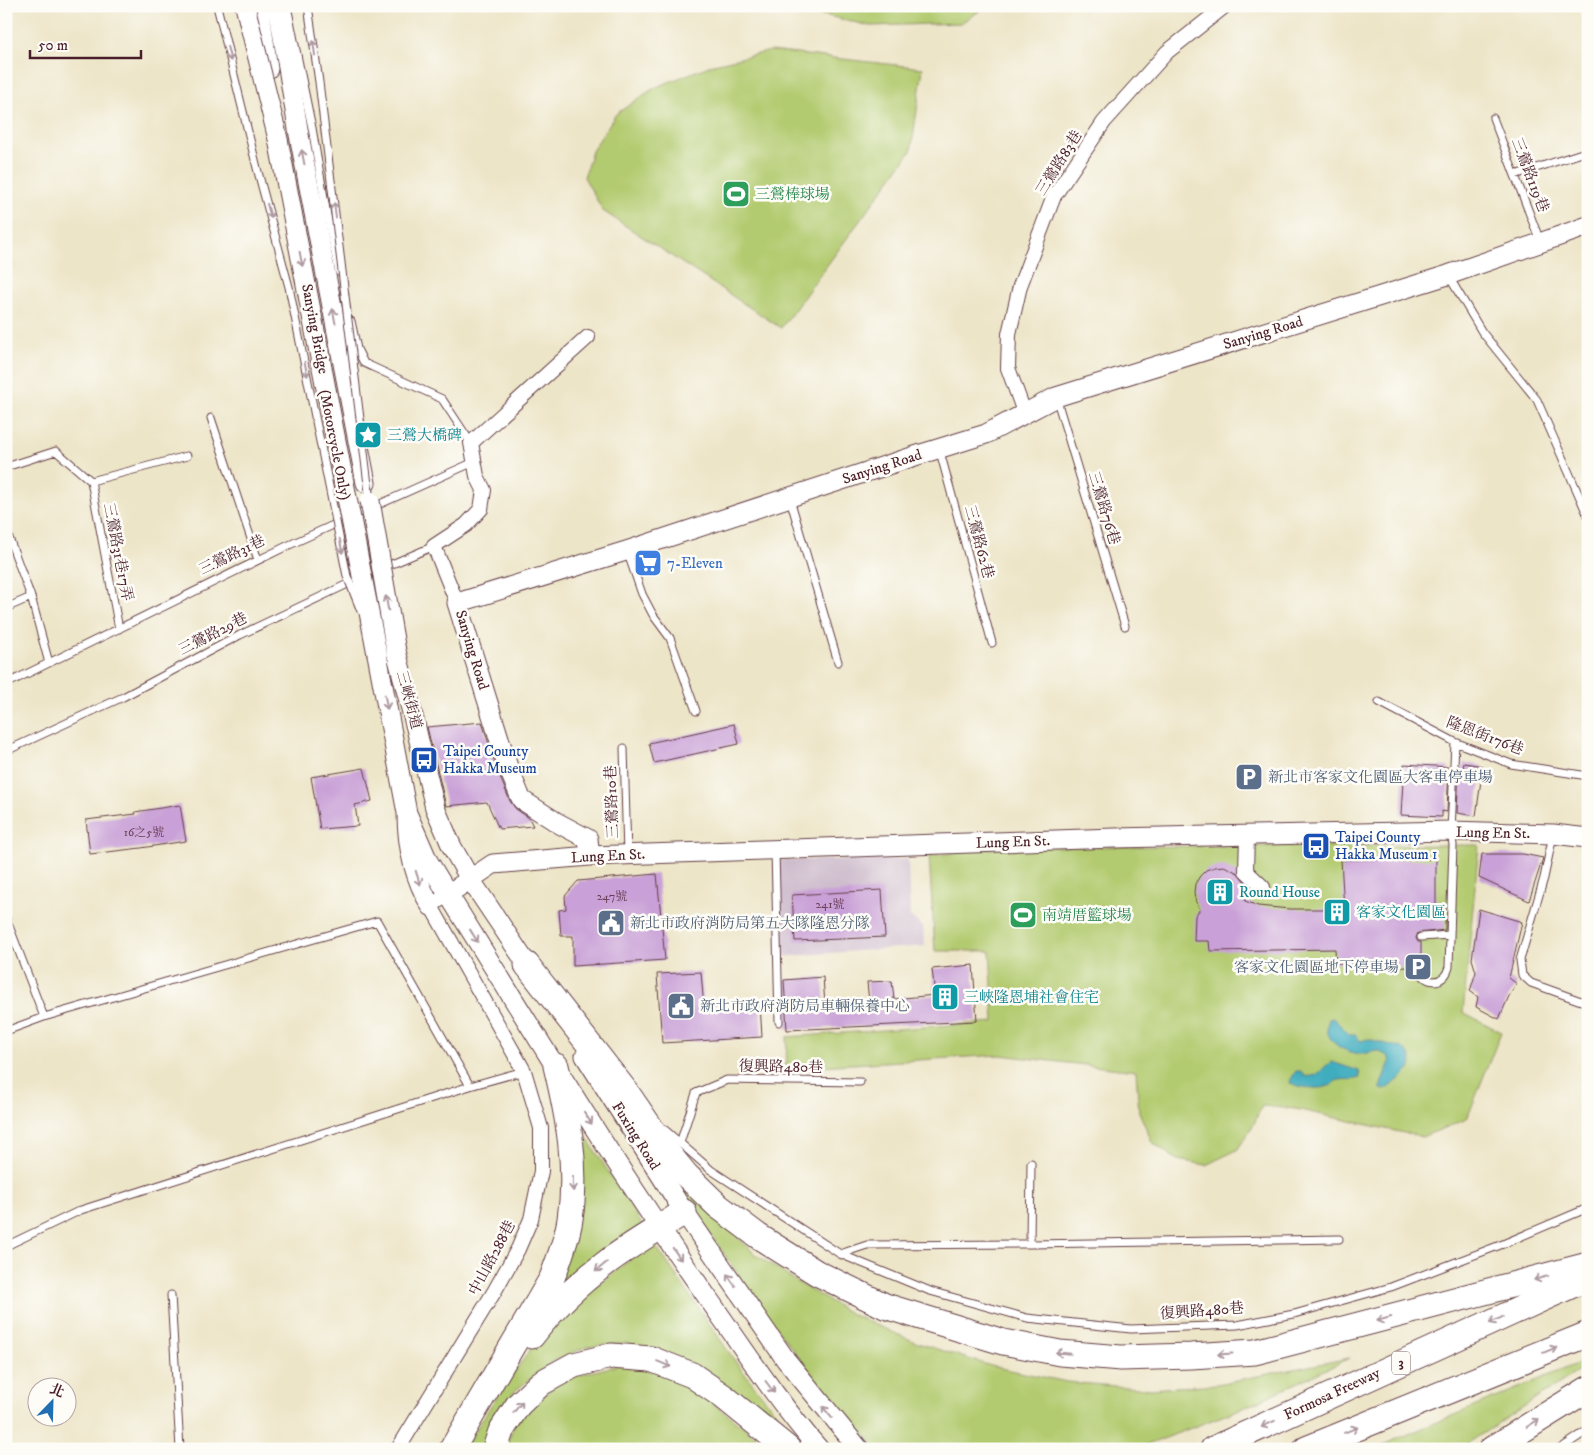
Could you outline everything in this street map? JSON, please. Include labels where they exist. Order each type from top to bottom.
[{"type":"highway","points":[[528,965],[627,1093],[668,1153],[686,1175],[718,1206],[758,1236],[817,1273],[885,1306],[1003,1342],[1060,1353],[1121,1358],[1255,1352],[1588,1265]]},
{"type":"highway","points":[[452,1449],[552,1278],[563,1249],[570,1220],[573,1192],[572,1157],[570,1135],[556,1066]]},
{"type":"highway","points":[[452,1449],[549,1314],[607,1262],[684,1212]]},
{"type":"highway","name":"Formosa Freeway","points":[[1213,1449],[1588,1278]]},
{"type":"highway","points":[[1306,1449],[1588,1334]]},
{"type":"highway","points":[[495,1449],[501,1431],[518,1405],[541,1383],[574,1365],[610,1356],[651,1359],[692,1375],[724,1397],[788,1449]]},
{"type":"highway","points":[[1492,1449],[1588,1389]]},
{"type":"main road","name":"Sanying Bridge","points":[[245,6],[278,139],[377,654]]},
{"type":"main road","points":[[259,6],[278,139]]},
{"type":"main road","points":[[266,6],[299,135]]},
{"type":"main road","name":"Sanying Bridge","points":[[278,6],[299,135],[370,501],[396,651]]},
{"type":"main road","name":"Sanying Road","points":[[590,856],[588,839],[522,800],[508,768],[457,603],[626,551],[986,434],[1024,412],[1056,397],[1448,275],[1588,226]]},
{"type":"main road","name":"三峽街道","points":[[396,651],[435,808]]},
{"type":"main road","name":"三峽街道","points":[[377,654],[407,813]]},
{"type":"main road","name":"Fuxing Road","points":[[435,808],[452,847],[470,879],[528,965],[684,1212],[786,1360],[858,1449]]},
{"type":"main road","points":[[407,813],[410,852],[422,890],[431,906]]},
{"type":"main road","name":"Fuxing Road","points":[[407,813],[428,861],[448,894],[659,1228],[763,1376],[819,1449]]},
{"type":"main road","name":"Lung En St.","points":[[448,894],[493,864],[590,856],[1115,838],[1451,831],[1553,834],[1588,838]]},
{"type":"street","name":"三鶯路83巷","points":[[1024,412],[1008,368],[1009,334],[1020,286],[1054,196],[1104,122],[1166,52],[1226,6]]},
{"type":"street","points":[[457,603],[434,546],[466,525],[481,509],[484,490],[477,476],[471,443],[588,337]]},
{"type":"street","points":[[1247,836],[1246,872],[1263,887]]},
{"type":"street","points":[[431,906],[448,894]]},
{"type":"street","name":"中山路288巷","points":[[398,1449],[494,1292],[518,1249],[530,1219],[541,1171],[541,1128],[524,1071],[431,906]]},
{"type":"lane","name":"(Motorcycle Only)","points":[[217,6],[289,287],[347,576],[377,654]]},
{"type":"lane","points":[[288,6],[312,128],[326,215],[357,349],[364,363],[442,399],[471,443]]},
{"type":"lane","name":"(Motorcycle Only)","points":[[308,6],[370,501]]},
{"type":"lane","name":"三鶯路119巷","points":[[1493,118],[1541,242]]},
{"type":"lane","points":[[1514,175],[1588,151]]},
{"type":"lane","points":[[1448,275],[1482,332],[1537,400],[1588,516]]},
{"type":"lane","name":"三鶯路76巷","points":[[1056,397],[1125,626]]},
{"type":"lane","points":[[211,418],[258,560]]},
{"type":"lane","name":"三鶯路62巷","points":[[939,448],[992,643]]},
{"type":"lane","points":[[6,467],[56,451],[91,481],[187,456]]},
{"type":"lane","name":"三鶯路31巷","points":[[6,684],[258,560],[474,462]]},
{"type":"lane","name":"三鶯路31巷17弄","points":[[91,481],[119,629]]},
{"type":"lane","points":[[789,497],[838,662]]},
{"type":"lane","points":[[6,530],[30,597],[49,663]]},
{"type":"lane","name":"三鶯路29巷","points":[[6,751],[123,696],[240,635],[368,574],[434,546]]},
{"type":"lane","points":[[626,551],[642,594],[653,615],[670,638],[696,711]]},
{"type":"lane","points":[[6,608],[30,597]]},
{"type":"lane","name":"隆恩街176巷","points":[[1379,702],[1455,742],[1510,764],[1588,776]]},
{"type":"lane","points":[[1418,967],[1420,972],[1430,980],[1436,981],[1445,977],[1449,967],[1453,845],[1451,831],[1455,742]]},
{"type":"lane","name":"三鶯路10巷","points":[[624,748],[627,855]]},
{"type":"lane","points":[[1553,834],[1544,878],[1520,960],[1522,975],[1531,983],[1581,1001]]},
{"type":"lane","points":[[775,850],[779,1022]]},
{"type":"lane","points":[[6,918],[44,1017]]},
{"type":"lane","points":[[6,1031],[44,1017],[377,921],[470,1086]]},
{"type":"lane","points":[[1421,937],[1450,935]]},
{"type":"lane","points":[[6,1246],[81,1210],[470,1086],[524,1071]]},
{"type":"lane","name":"復興路480巷","points":[[680,1143],[696,1093],[727,1080],[860,1082]]},
{"type":"lane","points":[[627,1093],[652,1118]]},
{"type":"lane","name":"復興路480巷","points":[[659,1124],[711,1170],[840,1254],[930,1291],[1026,1318],[1131,1329],[1236,1325],[1294,1314],[1391,1287],[1503,1244],[1588,1208]]},
{"type":"lane","points":[[1030,1163],[1030,1244]]},
{"type":"lane","points":[[840,1254],[867,1245],[1339,1239]]},
{"type":"lane","points":[[172,1295],[180,1449]]},
{"type":"lane","points":[[1560,1449],[1588,1430]]},
{"type":"shaded area","points":[[908,859],[910,916],[923,927],[925,946],[777,957],[775,860]]},
{"type":"green space","points":[[786,6],[987,6],[961,23],[870,26]]},
{"type":"green space","name":"三鶯棒球場","points":[[771,51],[923,68],[911,151],[781,328],[603,211],[584,177],[592,151],[616,114],[654,88],[714,64]]},
{"type":"green space","points":[[1479,845],[1463,1012],[1501,1032],[1467,1119],[1422,1137],[1296,1109],[1262,1106],[1252,1128],[1237,1150],[1206,1165],[1177,1160],[1152,1142],[1139,1112],[1136,1071],[1000,1055],[786,1068],[787,1037],[994,1022],[990,951],[935,951],[929,856],[982,849],[1055,847]]},
{"type":"green space","points":[[581,1137],[587,1138],[644,1228],[541,1310]]},
{"type":"green space","points":[[661,1163],[755,1254],[798,1283],[855,1316],[918,1343],[991,1366],[1067,1382],[1150,1389],[1217,1384],[1350,1358],[1248,1406],[1137,1449],[878,1449],[818,1382],[791,1347]]},
{"type":"green space","points":[[653,1242],[737,1364],[788,1428],[789,1432],[787,1435],[663,1352],[626,1343],[586,1347],[550,1363],[516,1390],[492,1421],[483,1449],[464,1449],[497,1396],[538,1339],[564,1311]]},
{"type":"green space","points":[[1588,1359],[1588,1365],[1459,1449],[1373,1449]]},
{"type":"green space","points":[[623,1364],[680,1378],[772,1449],[504,1449],[516,1421],[562,1379]]},
{"type":"water","points":[[1333,1018],[1350,1035],[1356,1035],[1360,1041],[1368,1039],[1402,1048],[1412,1061],[1408,1072],[1385,1090],[1381,1089],[1381,1084],[1390,1062],[1388,1056],[1377,1051],[1361,1054],[1340,1048],[1328,1033],[1329,1019]]},
{"type":"water","points":[[1332,1062],[1359,1071],[1360,1078],[1339,1080],[1329,1086],[1320,1088],[1304,1087],[1290,1083],[1296,1071],[1301,1071],[1304,1076],[1314,1075]]},
{"type":"building","points":[[482,722],[497,770],[510,801],[516,809],[529,818],[533,826],[499,829],[487,802],[446,806],[427,727]]},
{"type":"building","points":[[734,724],[739,744],[654,763],[649,743]]},
{"type":"building","points":[[1464,763],[1483,766],[1476,816],[1457,813],[1459,768],[1463,768]]},
{"type":"building","points":[[1404,764],[1449,767],[1447,812],[1442,811],[1442,817],[1401,815]]},
{"type":"building","points":[[364,768],[372,801],[355,805],[358,826],[320,829],[311,777]]},
{"type":"building","points":[[180,805],[186,841],[90,854],[86,820],[136,814],[135,812]]},
{"type":"building","points":[[1482,854],[1523,854],[1543,858],[1529,901],[1479,878]]},
{"type":"building","name":"客家文化園區","points":[[1436,859],[1436,919],[1445,919],[1445,930],[1418,933],[1416,938],[1418,942],[1421,942],[1421,963],[1416,962],[1413,967],[1354,968],[1353,963],[1336,963],[1335,949],[1210,951],[1209,941],[1194,941],[1195,916],[1200,909],[1194,893],[1195,884],[1206,870],[1224,866],[1238,873],[1245,882],[1247,892],[1245,901],[1258,906],[1290,909],[1344,909],[1341,860]]},
{"type":"building","name":"新北市政府消防局第五大隊隆恩分隊","points":[[657,874],[665,960],[573,966],[573,936],[561,936],[559,910],[566,909],[565,896],[578,881]]},
{"type":"building","points":[[882,890],[885,937],[795,941],[792,895]]},
{"type":"building","points":[[1479,909],[1522,922],[1509,978],[1517,984],[1509,996],[1499,1019],[1476,1007],[1478,997],[1470,991],[1476,972],[1472,959]]},
{"type":"building","name":"三峽隆恩埔社會住宅","points":[[973,965],[977,1021],[787,1030],[784,980],[823,977],[825,1005],[869,1002],[867,982],[892,981],[894,999],[935,995],[932,969]]},
{"type":"building","name":"新北市政府消防局車輛保養中心","points":[[701,972],[704,1008],[760,1004],[762,1037],[662,1043],[657,974]]},
{"type":"place","name":"三鶯棒球場","points":[[736,194]]},
{"type":"place","name":"三鶯大橋碑","points":[[368,435]]},
{"type":"place","name":"7-Eleven","points":[[648,563]]},
{"type":"place","name":"Taipei County Hakka Museum","points":[[424,760]]},
{"type":"place","name":"新北市客家文化園區大客車停車場","points":[[1249,777]]},
{"type":"place","name":"Taipei County Hakka Museum 1","points":[[1316,846]]},
{"type":"place","name":"Round House","points":[[1220,892]]},
{"type":"place","name":"客家文化園區","points":[[1337,912]]},
{"type":"place","name":"南靖厝籃球場","points":[[1023,915]]},
{"type":"place","name":"新北市政府消防局第五大隊隆恩分隊","points":[[611,923]]},
{"type":"place","name":"客家文化園區地下停車場","points":[[1418,967]]},
{"type":"place","name":"三峽隆恩埔社會住宅","points":[[945,997]]},
{"type":"place","name":"新北市政府消防局車輛保養中心","points":[[681,1006]]}]
